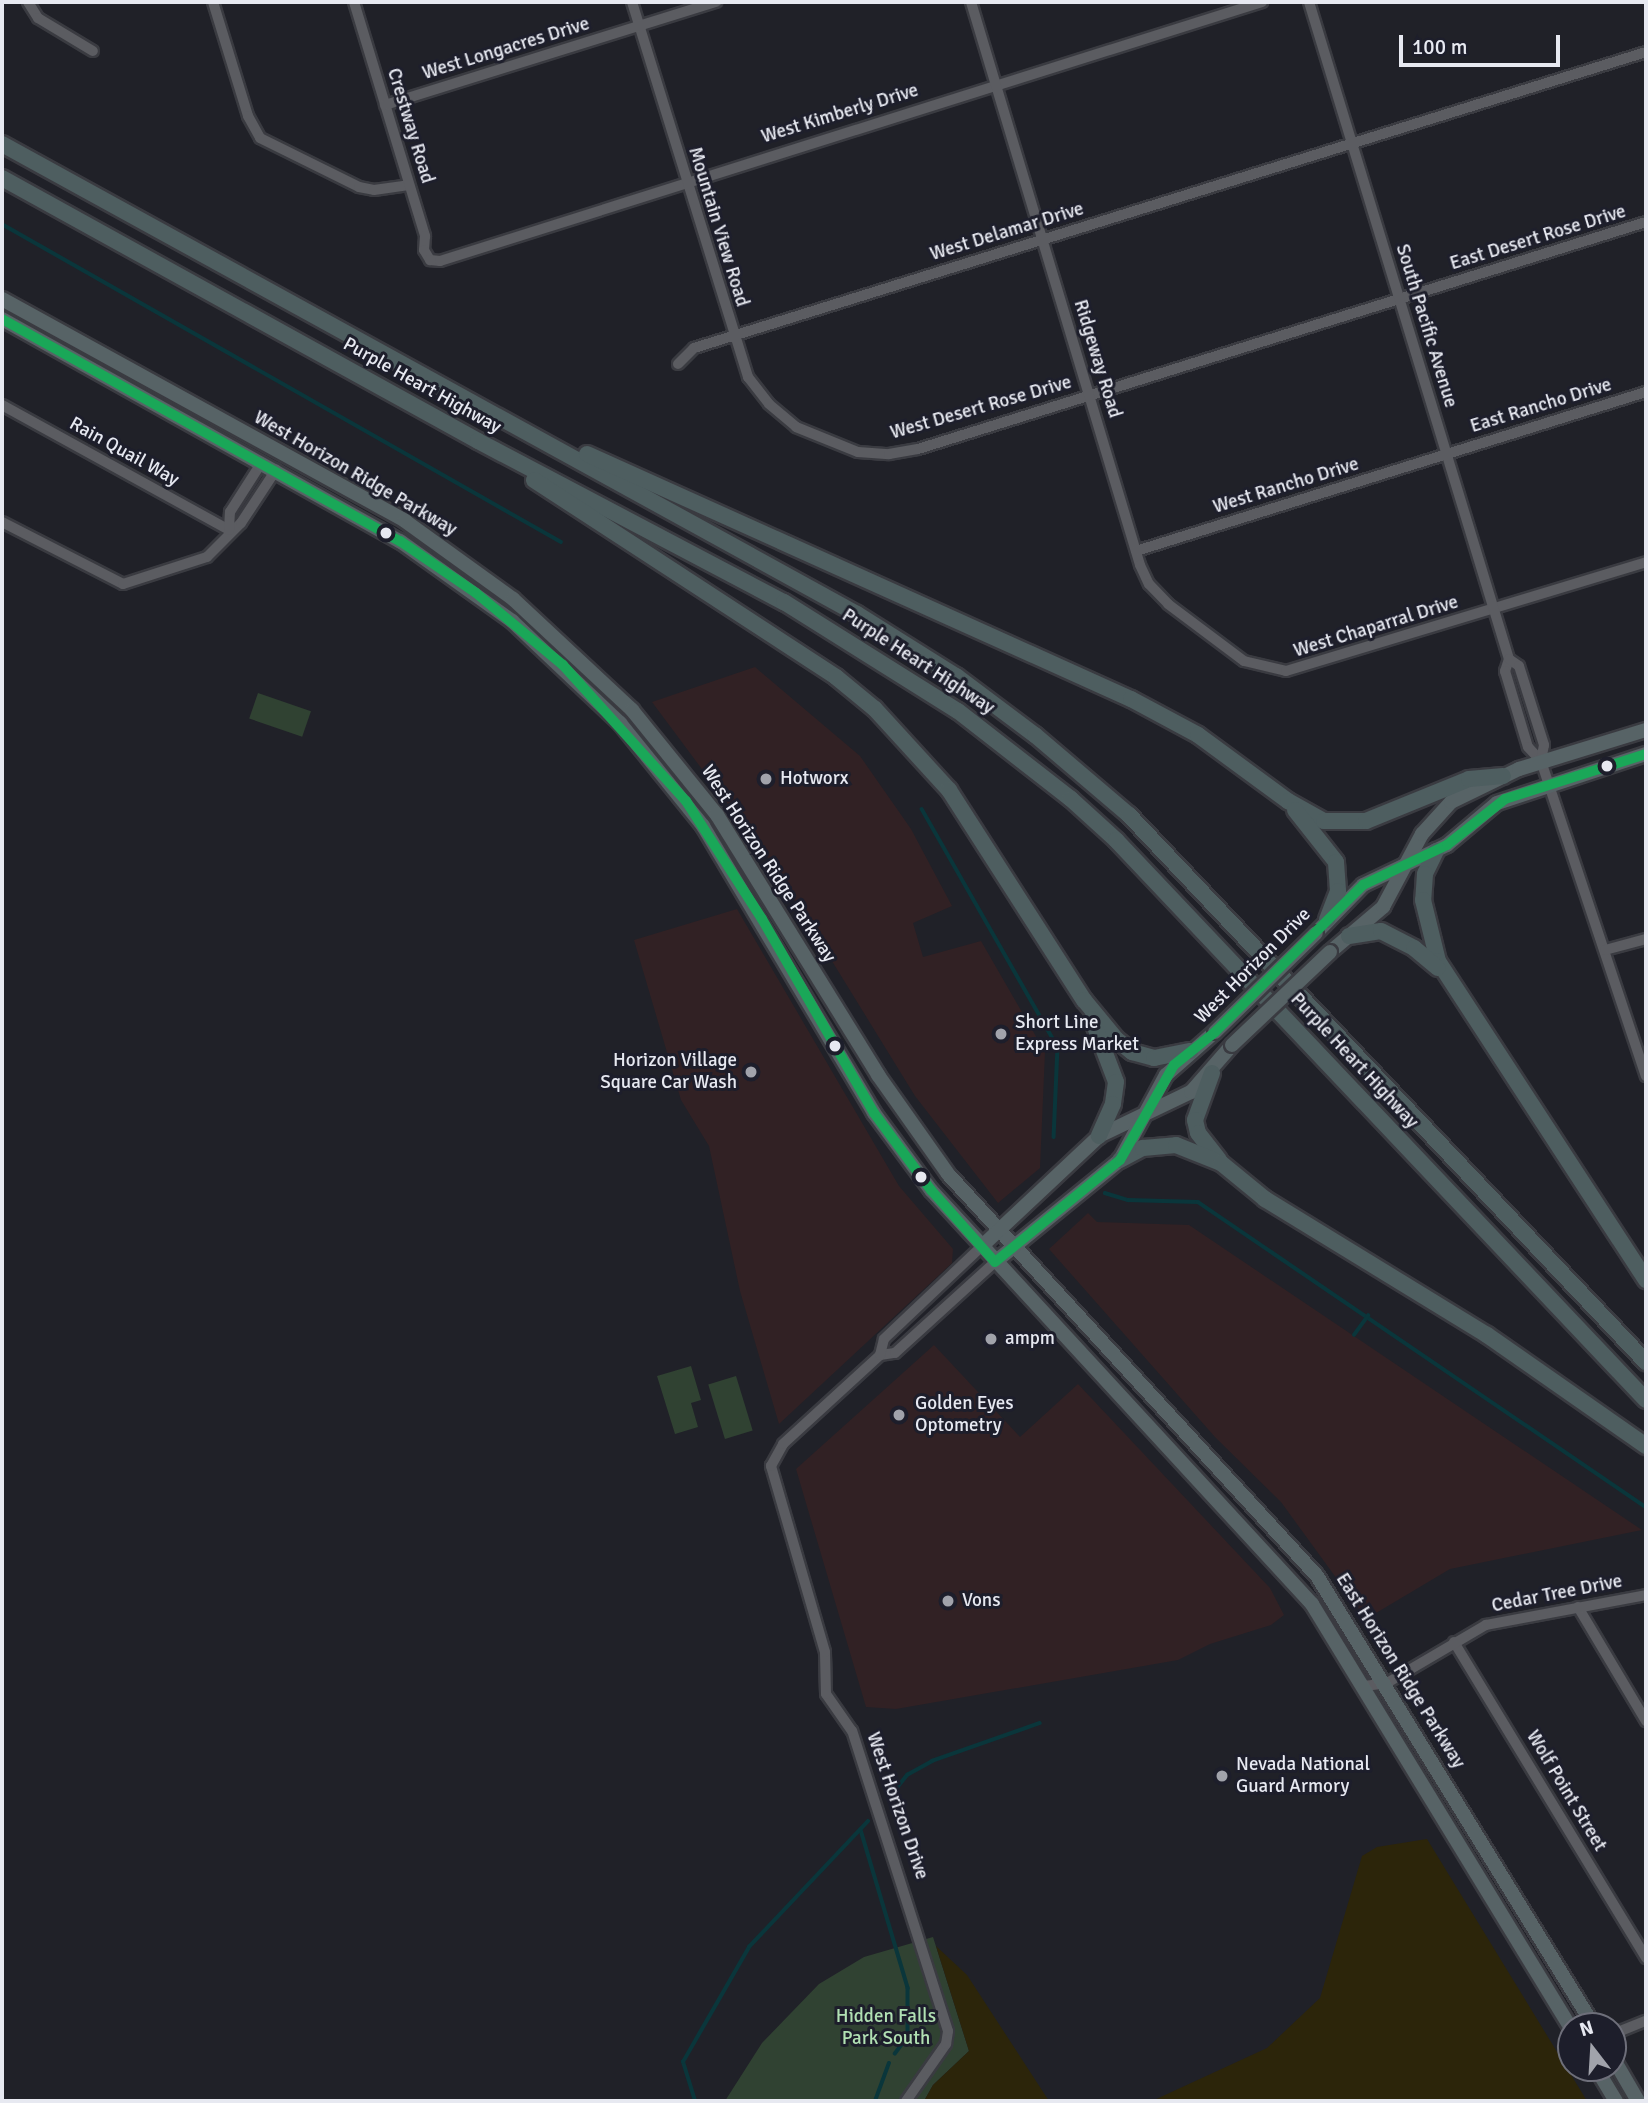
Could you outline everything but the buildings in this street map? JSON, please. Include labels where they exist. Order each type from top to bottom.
[{"type":"highway","name":"Purple Heart Highway","points":[[2,144],[857,614],[956,676],[1035,735],[1129,815],[1184,870],[1646,1362]]},
{"type":"highway","name":"Purple Heart Highway","points":[[2,178],[478,441],[853,642],[958,711],[1071,799],[1195,921],[1646,1400]]},
{"type":"highway","points":[[454,392],[777,543],[1130,699],[1198,735],[1287,801],[1324,821],[1355,823],[1469,779],[1503,776]]},
{"type":"highway","points":[[478,441],[836,677],[883,717],[949,790],[1084,1000],[1108,1053],[1116,1082],[1113,1104],[1099,1136]]},
{"type":"highway","points":[[1287,801],[1336,862],[1338,891],[1321,927]]},
{"type":"highway","points":[[1436,851],[1425,874],[1423,900],[1430,938],[1445,974],[1646,1280]]},
{"type":"highway","points":[[1349,936],[1381,931],[1415,948],[1445,974]]},
{"type":"highway","points":[[1084,1000],[1132,1052],[1164,1058],[1190,1051]]},
{"type":"highway","points":[[1212,1073],[1195,1115],[1195,1126],[1221,1163],[1265,1199],[1487,1335],[1646,1446]]},
{"type":"highway","points":[[1120,1160],[1143,1148],[1176,1145],[1221,1163]]},
{"type":"main road","name":"West Horizon Ridge Parkway","points":[[2,299],[361,496],[455,554],[508,595],[605,681],[666,748],[744,857],[910,1124],[948,1174],[1015,1246]]},
{"type":"main road","name":"West Horizon Ridge Parkway","points":[[2,319],[400,541],[495,608],[563,665],[665,773],[730,866],[873,1113],[931,1190],[995,1262]]},
{"type":"main road","points":[[262,462],[277,459],[341,493],[361,496]]},
{"type":"main road","points":[[495,608],[508,595]]},
{"type":"main road","points":[[620,723],[632,721],[654,744],[666,748]]},
{"type":"main road","name":"West Horizon Drive","points":[[981,1247],[1099,1136],[1191,1092],[1212,1073],[1232,1045],[1383,906],[1440,811],[1503,776],[1541,761],[1646,730]]},
{"type":"main road","name":"West Horizon Drive","points":[[995,1262],[1068,1198],[1120,1160],[1166,1075],[1190,1051],[1215,1032],[1363,886],[1436,851],[1497,803],[1549,783],[1646,754]]},
{"type":"main road","points":[[730,866],[744,857]]},
{"type":"main road","points":[[814,1012],[833,1001]]},
{"type":"main road","name":"East Horizon Ridge Parkway","points":[[1015,1246],[1317,1576],[1387,1683],[1586,2012]]},
{"type":"main road","name":"East Horizon Ridge Parkway","points":[[995,1262],[1300,1587],[1364,1686],[1561,2012]]},
{"type":"main road","points":[[1200,1479],[1215,1464]]},
{"type":"main road","points":[[1604,2082],[1616,2101]]},
{"type":"main road","points":[[1627,2082],[1638,2101]]},
{"type":"street","points":[[28,2],[38,19],[93,51]]},
{"type":"street","points":[[214,2],[248,117],[260,138],[359,187],[374,190],[409,185]]},
{"type":"street","name":"Crestway Road","points":[[354,2],[430,260]]},
{"type":"street","name":"Mountain View Road","points":[[632,2],[733,336],[757,391],[782,417],[812,435]]},
{"type":"street","name":"West Longacres Drive","points":[[385,105],[716,2]]},
{"type":"street","name":"Ridgeway Road","points":[[971,2],[1136,551],[1149,584],[1168,604],[1244,661],[1268,670]]},
{"type":"street","name":"West Kimberly Drive","points":[[430,260],[440,261],[686,181],[1262,2]]},
{"type":"street","name":"South Pacific Avenue","points":[[1309,2],[1509,660],[1519,666],[1544,745],[1541,761],[1646,1076]]},
{"type":"street","name":"West Delamar Drive","points":[[678,364],[694,348],[1646,52]]},
{"type":"street","name":"East Desert Rose Drive","points":[[1400,299],[1646,222]]},
{"type":"street","name":"West Desert Rose Drive","points":[[812,435],[858,452],[903,452],[1400,299]]},
{"type":"street","name":"East Rancho Drive","points":[[1446,454],[1646,392]]},
{"type":"street","name":"Rain Quail Way","points":[[2,405],[229,530]]},
{"type":"street","name":"West Rancho Drive","points":[[1136,551],[1446,454]]},
{"type":"street","points":[[229,530],[230,512],[262,462]]},
{"type":"street","points":[[2,522],[122,584],[207,556],[229,530],[241,523],[276,470]]},
{"type":"street","name":"West Chaparral Drive","points":[[1268,670],[1299,670],[1646,562]]},
{"type":"street","points":[[1605,950],[1646,939]]},
{"type":"street","name":"West Horizon Drive","points":[[906,2101],[946,2044],[948,2031],[852,1731],[826,1694],[825,1651],[771,1466],[783,1444],[880,1355],[884,1339],[981,1247]]},
{"type":"street","name":"West Horizon Drive","points":[[880,1355],[895,1353],[995,1262]]},
{"type":"street","name":"Cedar Tree Drive","points":[[1364,1686],[1387,1683],[1486,1625],[1646,1595]]},
{"type":"street","points":[[1577,1608],[1646,1721]]},
{"type":"street","name":"Wolf Point Street","points":[[1454,1642],[1646,1958]]},
{"type":"street","points":[[1627,2028],[1646,2021]]},
{"type":"shaded area","points":[[755,667],[860,756],[911,829],[952,906],[913,923],[923,957],[981,941],[1045,1052],[1040,1168],[998,1203],[915,1096],[771,862],[652,702]]},
{"type":"shaded area","points":[[737,909],[899,1186],[953,1249],[952,1263],[779,1424],[740,1291],[709,1146],[681,1100],[634,940]]},
{"type":"shaded area","points":[[1088,1213],[1097,1222],[1189,1225],[1642,1530],[1450,1569],[1366,1619],[1281,1502],[1215,1437],[1049,1249]]},
{"type":"shaded area","points":[[934,1345],[1020,1437],[1078,1384],[1270,1588],[1284,1615],[1271,1625],[1210,1644],[1178,1660],[896,1709],[866,1707],[796,1469]]},
{"type":"green space","points":[[258,693],[311,711],[302,737],[249,719]]},
{"type":"green space","points":[[691,1366],[701,1400],[691,1403],[698,1427],[675,1434],[657,1376]]},
{"type":"green space","points":[[736,1376],[753,1431],[725,1439],[708,1384]]},
{"type":"green space","name":"Hidden Falls Park South","points":[[933,1937],[969,2051],[933,2085],[924,2101],[725,2101],[762,2043],[819,1984],[864,1957]]},
{"type":"sand","points":[[1427,1839],[1557,2052],[1557,2082],[1575,2082],[1587,2101],[1152,2101],[1267,2048],[1320,1998],[1362,1856],[1377,1847]]},
{"type":"sand","points":[[936,1946],[967,1975],[1049,2101],[924,2101],[933,2085],[969,2051]]},
{"type":"waterway","points":[[2,224],[561,542]]},
{"type":"waterway","points":[[922,809],[1058,1047],[1054,1137]]},
{"type":"waterway","points":[[1105,1193],[1128,1200],[1198,1202],[1646,1507]]},
{"type":"waterway","points":[[1354,1335],[1368,1316]]},
{"type":"waterway","points":[[891,1795],[907,1775],[932,1761],[1040,1723]]},
{"type":"waterway","points":[[695,2101],[683,2062],[749,1947],[868,1821]]},
{"type":"waterway","points":[[861,1830],[908,1988],[908,2037],[895,2054]]},
{"type":"waterway","points":[[875,2101],[889,2063]]},
{"type":"transit line","points":[[2,319],[400,541],[476,593],[563,665],[686,801],[762,919],[874,1113],[931,1190],[995,1262],[1120,1160],[1174,1065],[1215,1032],[1363,885],[1447,845],[1505,799],[1646,754]]},
{"type":"place","name":"Hotworx","points":[[766,779]]},
{"type":"place","name":"Short Line Express Market","points":[[1001,1034]]},
{"type":"place","name":"Horizon Village Square Car Wash","points":[[751,1072]]},
{"type":"place","name":"ampm","points":[[991,1339]]},
{"type":"place","name":"Golden Eyes Optometry","points":[[899,1415]]},
{"type":"place","name":"Vons","points":[[948,1601]]},
{"type":"place","name":"Nevada National Guard Armory","points":[[1222,1776]]}]
